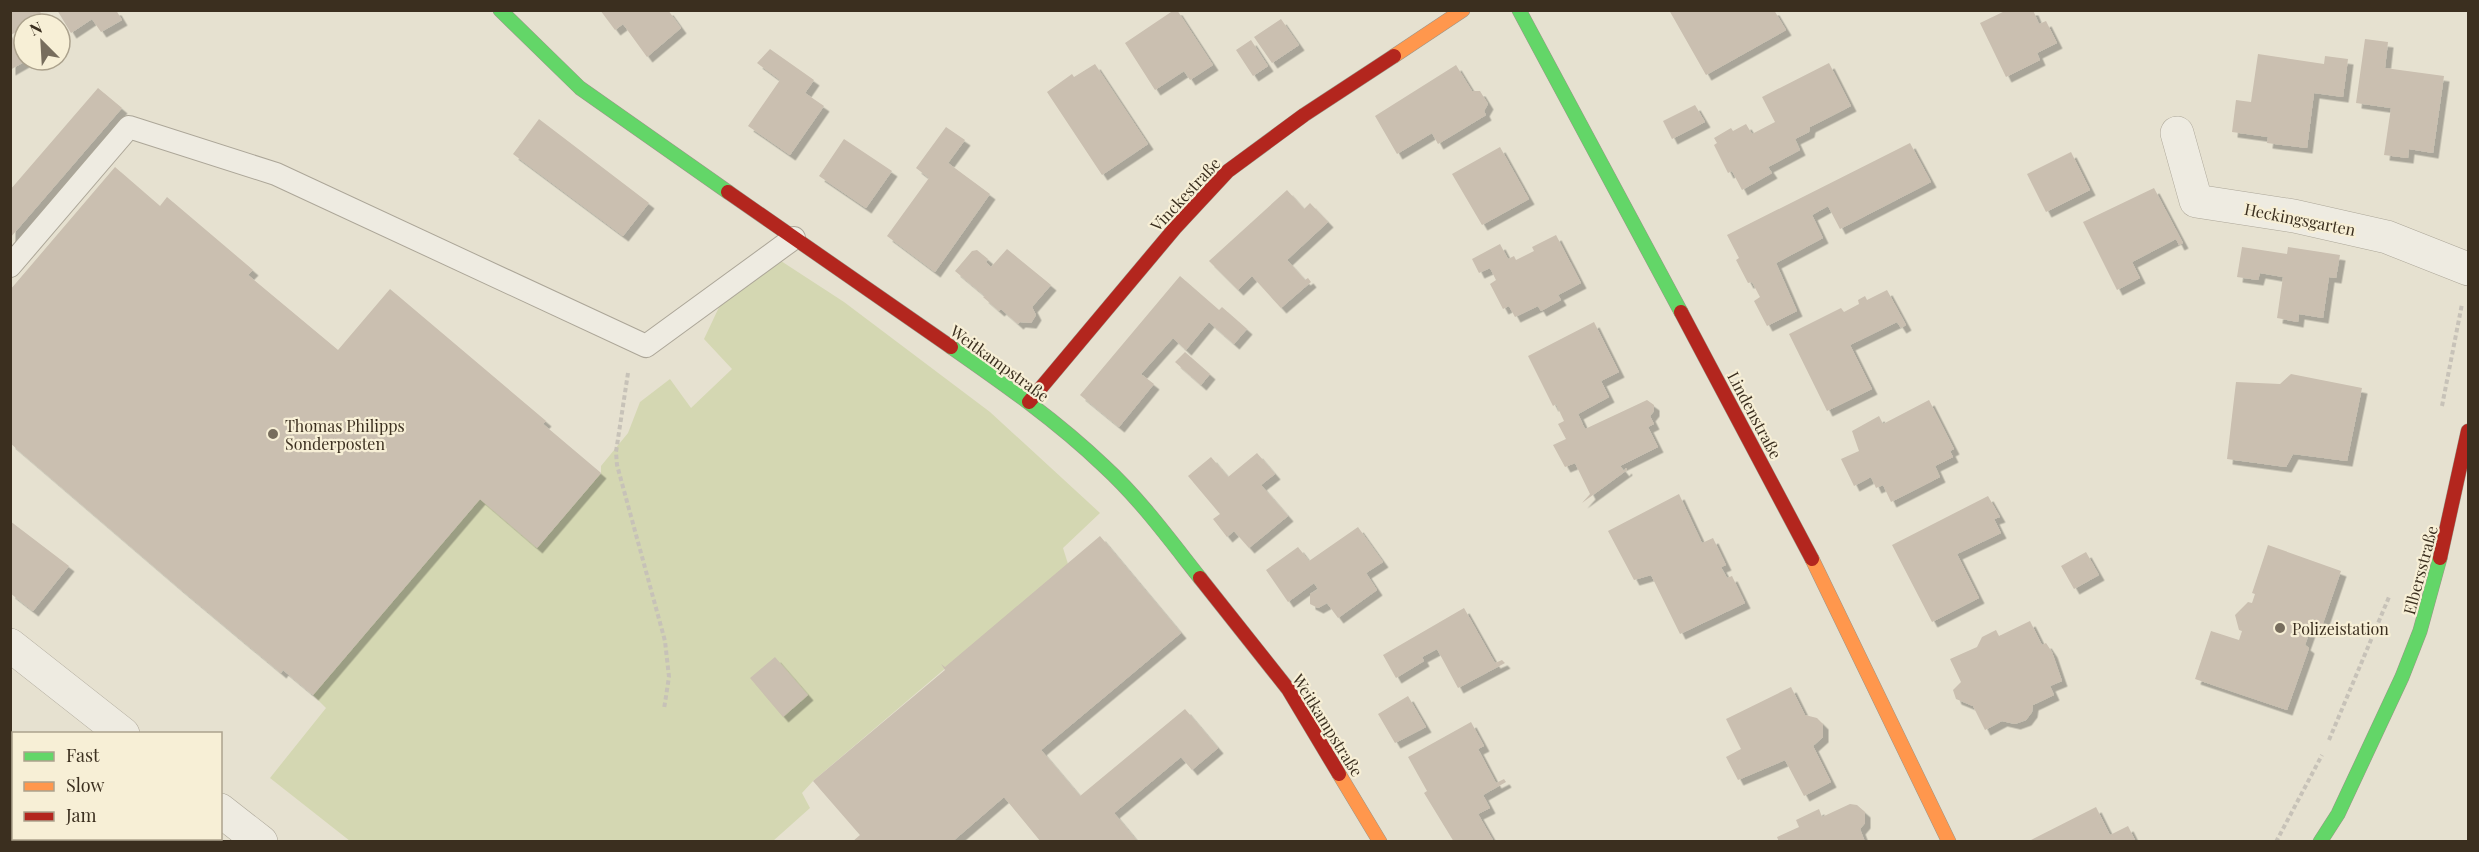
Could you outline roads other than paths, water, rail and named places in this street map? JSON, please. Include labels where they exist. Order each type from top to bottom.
[{"type":"street","name":"Weitkampstraße","points":[[500,10],[580,88],[1029,402],[1105,466],[1150,515],[1288,689],[1380,842]]},
{"type":"street","name":"Vinckestraße","points":[[1029,402],[1175,228],[1228,171],[1304,116],[1463,10]]},
{"type":"street","name":"Lindenstraße","points":[[1519,10],[1798,530],[1949,842]]},
{"type":"street","name":"Heckingsgarten","points":[[2177,133],[2196,201],[2294,216],[2387,237],[2468,269]]},
{"type":"street","name":"Elbersstraße","points":[[2320,842],[2343,803],[2402,677],[2420,631],[2449,524],[2469,431]]},
{"type":"street","points":[[10,645],[120,732]]},
{"type":"street","points":[[222,812],[261,842]]},
{"type":"lane","points":[[10,266],[129,127],[276,174],[646,346],[794,238]]},
{"type":"place","name":"Thomas Philipps Sonderposten","points":[[273,434]]},
{"type":"place","name":"Polizeistation","points":[[2280,628]]}]
